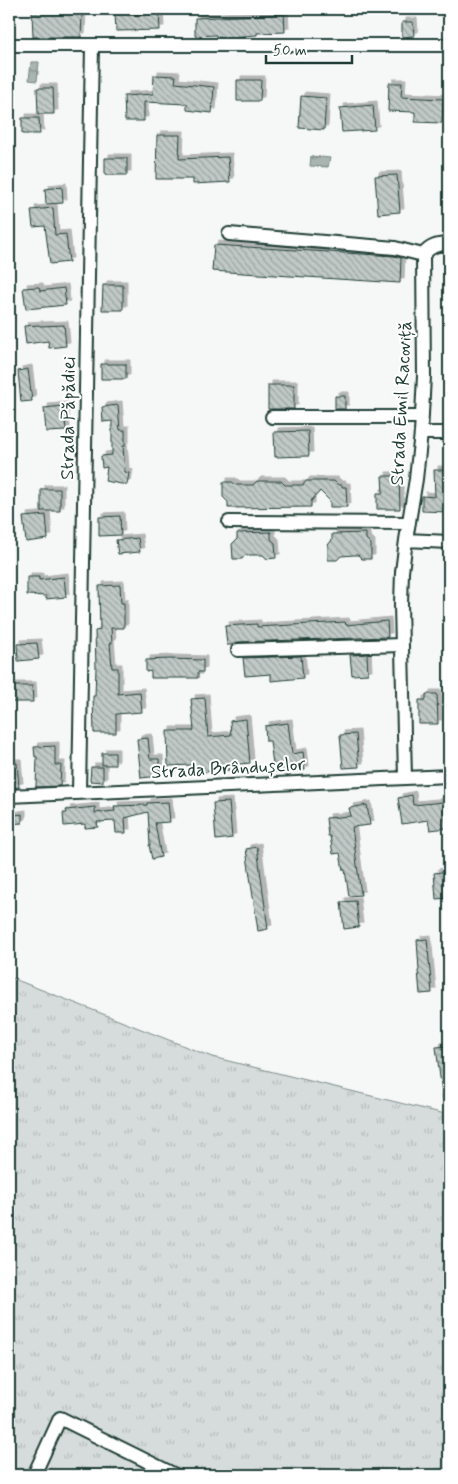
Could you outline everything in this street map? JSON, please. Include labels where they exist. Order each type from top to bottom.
[{"type":"street","points":[[9,45],[449,45]]},
{"type":"street","name":"Strada Păpădiei","points":[[79,792],[92,46]]},
{"type":"street","points":[[229,234],[395,248],[423,255],[431,247],[449,244]]},
{"type":"street","name":"Strada Emil Racoviță","points":[[406,778],[402,572],[421,434],[424,376],[423,255]]},
{"type":"street","points":[[272,417],[422,417]]},
{"type":"street","points":[[421,434],[449,433]]},
{"type":"street","points":[[229,522],[409,523]]},
{"type":"street","points":[[406,540],[449,542]]},
{"type":"street","points":[[238,650],[402,645]]},
{"type":"street","name":"Strada Brândușelor","points":[[9,796],[449,776]]},
{"type":"street","points":[[34,1475],[60,1418],[175,1475]]},
{"type":"green space","points":[[9,977],[212,1057],[449,1115],[449,1475],[9,1475]]},
{"type":"water","points":[[31,62],[39,62],[37,81],[29,80]]},
{"type":"water","points":[[311,156],[330,158],[328,167],[310,166]]},
{"type":"building","points":[[32,12],[82,14],[81,37],[33,37]]},
{"type":"building","points":[[135,13],[136,15],[159,13],[160,30],[116,31],[115,14]]},
{"type":"building","points":[[284,14],[285,32],[228,37],[216,37],[216,35],[195,36],[195,18]]},
{"type":"building","points":[[402,22],[413,22],[414,36],[402,37]]},
{"type":"building","points":[[154,75],[176,76],[175,83],[214,87],[212,113],[187,110],[187,104],[144,102],[144,121],[125,121],[124,96],[153,94]]},
{"type":"building","points":[[237,80],[261,80],[260,101],[237,101]]},
{"type":"building","points":[[389,83],[402,83],[401,97],[443,99],[442,123],[415,122],[415,112],[388,111]]},
{"type":"building","points":[[37,88],[53,88],[54,114],[38,114]]},
{"type":"building","points":[[301,96],[326,98],[324,130],[299,128]]},
{"type":"building","points":[[373,105],[375,130],[342,132],[340,108]]},
{"type":"building","points":[[22,118],[39,118],[40,134],[22,134]]},
{"type":"building","points":[[157,135],[180,135],[179,159],[228,157],[230,182],[193,184],[193,179],[156,179]]},
{"type":"building","points":[[105,158],[127,158],[127,175],[105,175]]},
{"type":"building","points":[[397,175],[400,212],[378,214],[375,176]]},
{"type":"building","points":[[62,187],[63,203],[46,204],[45,189]]},
{"type":"building","points":[[53,208],[55,235],[66,234],[69,262],[50,264],[45,226],[33,227],[31,210]]},
{"type":"building","points":[[214,245],[394,256],[401,258],[400,283],[212,271]]},
{"type":"building","points":[[103,285],[123,285],[123,310],[102,310]]},
{"type":"building","points":[[39,287],[40,291],[64,288],[66,305],[26,309],[23,288]]},
{"type":"building","points":[[64,325],[66,346],[49,348],[48,341],[26,344],[24,326]]},
{"type":"building","points":[[101,364],[126,364],[126,379],[101,379]]},
{"type":"building","points":[[28,369],[32,401],[21,402],[18,371]]},
{"type":"building","points":[[268,385],[294,385],[294,409],[268,409]]},
{"type":"building","points":[[335,396],[345,396],[345,409],[335,409]]},
{"type":"building","points":[[118,405],[120,430],[125,430],[125,446],[123,446],[125,472],[129,473],[127,485],[105,481],[107,467],[102,468],[101,456],[112,455],[112,421],[103,422],[102,407]]},
{"type":"building","points":[[64,406],[66,431],[46,432],[44,408]]},
{"type":"building","points":[[308,431],[309,456],[275,457],[274,432]]},
{"type":"building","points":[[434,470],[449,470],[448,512],[422,511],[422,496],[435,497]]},
{"type":"building","points":[[382,476],[399,476],[400,509],[377,509],[377,493],[383,493]]},
{"type":"building","points":[[257,481],[281,481],[285,485],[303,485],[306,481],[334,481],[338,485],[342,485],[342,487],[346,487],[347,507],[330,507],[330,501],[320,491],[311,501],[311,507],[228,508],[228,502],[223,497],[223,482],[232,482],[236,485],[253,485]]},
{"type":"building","points":[[41,489],[60,489],[60,511],[41,511]]},
{"type":"building","points":[[46,515],[48,539],[26,542],[23,517]]},
{"type":"building","points":[[120,516],[121,535],[99,536],[99,517]]},
{"type":"building","points":[[271,532],[271,539],[275,543],[276,558],[267,559],[263,555],[245,555],[242,559],[233,559],[232,544],[237,539],[237,533]]},
{"type":"building","points":[[366,533],[366,539],[371,544],[371,559],[362,559],[358,555],[354,555],[341,556],[337,560],[328,560],[328,545],[332,540],[332,534]]},
{"type":"building","points":[[138,538],[140,552],[118,554],[116,540]]},
{"type":"building","points":[[27,577],[39,577],[39,580],[64,577],[66,597],[46,599],[46,596],[27,595]]},
{"type":"building","points":[[120,585],[121,603],[124,603],[124,628],[111,628],[112,668],[118,668],[118,694],[140,692],[142,712],[116,714],[116,733],[94,733],[95,631],[100,630],[99,586]]},
{"type":"building","points":[[387,621],[388,637],[238,642],[232,645],[227,645],[225,626],[257,624],[257,627],[345,622],[346,625]]},
{"type":"building","points":[[37,643],[39,659],[18,661],[17,644]]},
{"type":"building","points":[[367,654],[368,674],[352,675],[350,655]]},
{"type":"building","points":[[301,656],[303,678],[271,681],[271,674],[245,676],[243,658]]},
{"type":"building","points":[[146,660],[203,660],[203,672],[198,672],[198,678],[151,678],[151,671],[146,672]]},
{"type":"building","points":[[9,686],[32,686],[33,702],[9,702]]},
{"type":"building","points":[[426,694],[437,694],[438,724],[419,724],[419,700],[426,700]]},
{"type":"building","points":[[205,698],[208,737],[231,735],[230,721],[246,719],[250,763],[229,765],[229,770],[193,773],[192,765],[168,766],[167,731],[194,731],[191,699]]},
{"type":"building","points":[[288,723],[292,754],[303,752],[305,770],[274,772],[270,741],[266,741],[265,726]]},
{"type":"building","points":[[356,734],[359,767],[343,768],[340,735]]},
{"type":"building","points":[[148,738],[150,759],[159,759],[160,776],[141,778],[137,739]]},
{"type":"building","points":[[55,746],[55,765],[61,765],[60,786],[36,787],[37,757],[35,757],[34,747]]},
{"type":"building","points":[[102,753],[115,753],[115,765],[102,765]]},
{"type":"building","points":[[9,763],[17,763],[19,787],[9,788]]},
{"type":"building","points":[[91,767],[103,767],[103,782],[90,781]]},
{"type":"building","points":[[412,795],[413,805],[444,802],[447,828],[430,830],[428,820],[402,824],[398,798]]},
{"type":"building","points":[[168,802],[170,822],[155,823],[161,857],[152,859],[149,845],[148,812],[125,818],[126,833],[116,833],[115,821],[97,822],[98,827],[85,828],[85,824],[64,826],[63,813],[67,813],[66,810],[95,807],[95,813],[115,811],[114,806]]},
{"type":"building","points":[[229,802],[232,838],[216,840],[213,803]]},
{"type":"building","points":[[367,805],[370,825],[352,827],[361,895],[349,896],[340,853],[333,854],[326,818],[351,816],[349,808]]},
{"type":"building","points":[[22,814],[22,823],[9,824],[9,816]]},
{"type":"building","points":[[257,847],[268,929],[258,931],[246,849]]},
{"type":"building","points":[[449,871],[449,898],[436,899],[434,873]]},
{"type":"building","points":[[356,901],[359,927],[344,929],[341,902]]},
{"type":"building","points":[[427,939],[432,993],[420,994],[417,940]]},
{"type":"building","points":[[449,1046],[449,1100],[443,1100],[436,1047]]}]
